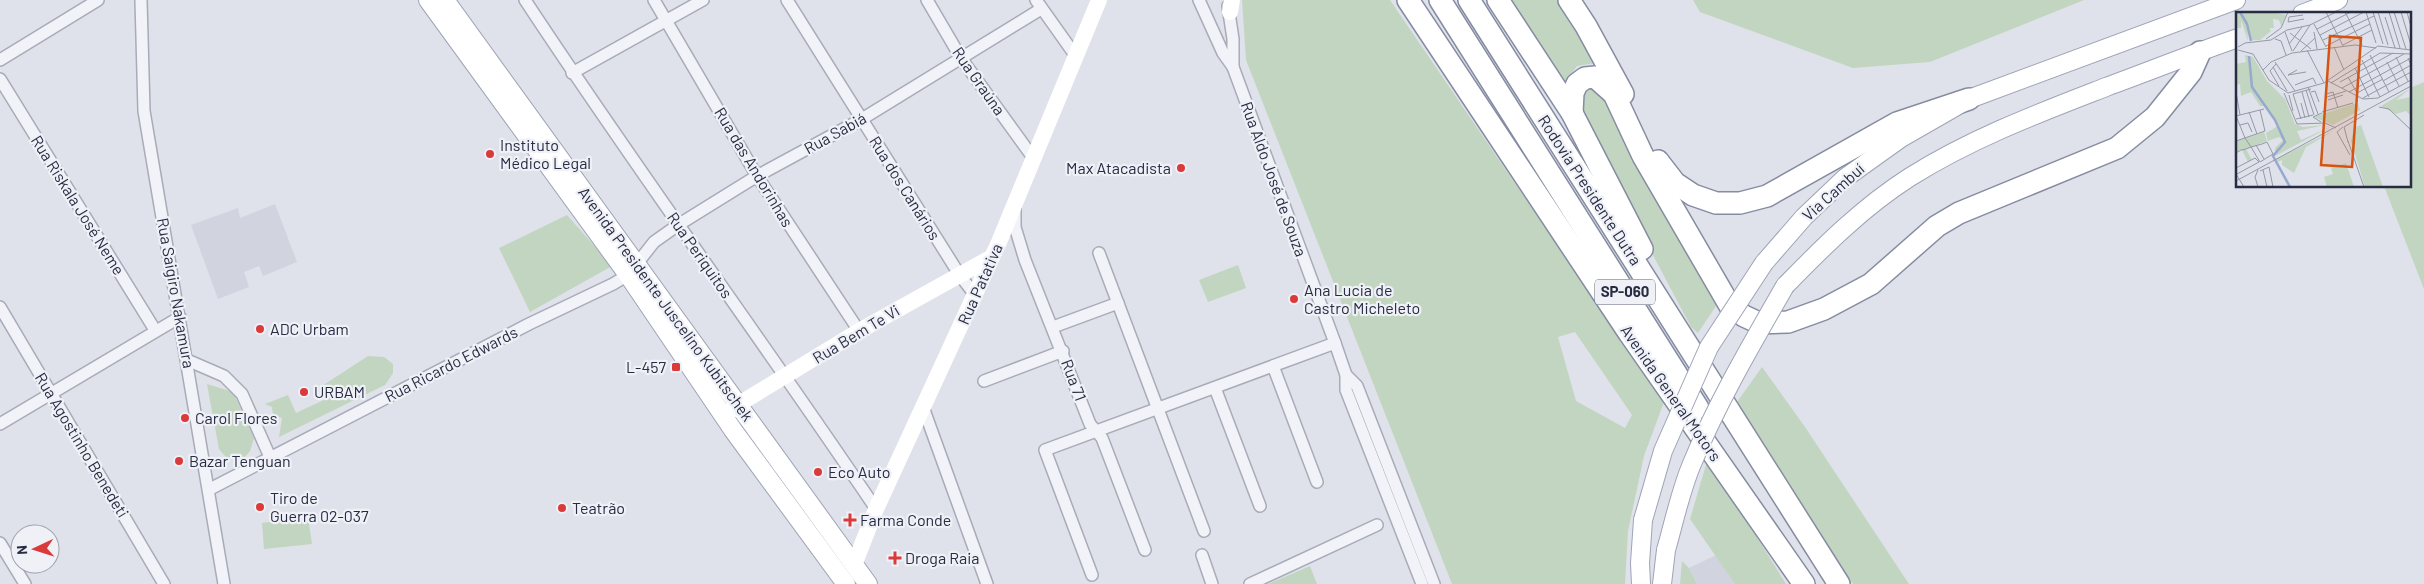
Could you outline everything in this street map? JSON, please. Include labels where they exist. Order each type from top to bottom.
[{"type":"highway","name":"Avenida General Motors","points":[[1408,0],[1629,332],[1804,584]]},
{"type":"highway","name":"Rodovia Presidente Dutra","points":[[1440,0],[1809,584]]},
{"type":"highway","name":"Rodovia Presidente Dutra","points":[[1469,0],[1724,399],[1839,584]]},
{"type":"highway","points":[[1498,0],[1572,113],[1668,299],[1724,399]]},
{"type":"highway","points":[[1569,0],[1586,26],[1660,165],[1674,183],[1693,194],[1716,203],[1740,203],[1767,196],[1897,123],[1968,99]]},
{"type":"highway","points":[[1572,113],[1573,94],[1577,84],[1585,78],[1595,77],[1604,82],[1614,94],[1643,156],[1730,306],[1744,316],[1759,323],[1788,322],[1824,309],[1872,284],[1937,226],[1959,213],[2117,148],[2155,117],[2191,72],[2200,52]]},
{"type":"main road","name":"Avenida Presidente Juscelino Kubitschek","points":[[428,0],[632,269],[739,404],[868,584]]},
{"type":"main road","name":"Avenida Presidente Juscelino Kubitschek","points":[[445,0],[632,269],[724,416],[846,584]]},
{"type":"main road","name":"Rua Patativa","points":[[854,564],[876,509],[999,242],[1099,0]]},
{"type":"main road","name":"Via Cambuí","points":[[1641,584],[1640,563],[1643,520],[1663,451],[1709,347],[1764,263],[1804,217],[1845,178],[1901,138],[1968,99],[2236,0]]},
{"type":"main road","points":[[2307,12],[2338,0]]},
{"type":"main road","name":"Via Cambuí","points":[[1662,584],[1666,550],[1690,468],[1715,412],[1737,368],[1785,286],[1833,236],[1909,178],[1963,146],[2039,113],[2236,39]]},
{"type":"main road","name":"Rua Bem Te Vi","points":[[724,416],[739,404],[860,332],[959,274],[992,257]]},
{"type":"main road","points":[[1636,584],[1640,563]]},
{"type":"street","name":"Rua Saigiro Nakamura","points":[[141,0],[144,111],[210,489],[224,584]]},
{"type":"street","name":"Rua Periquitos","points":[[525,0],[572,73],[678,225],[787,376],[876,509]]},
{"type":"street","name":"Rua das Andorinhas","points":[[654,0],[757,176],[860,332]]},
{"type":"street","points":[[572,73],[703,0]]},
{"type":"street","name":"Rua dos Canários","points":[[787,0],[959,274],[975,295]]},
{"type":"street","name":"Rua Graúna","points":[[927,0],[961,58],[1034,159]]},
{"type":"street","name":"Rua Aldo José de Souza","points":[[1199,0],[1223,53],[1233,66],[1335,343],[1346,376],[1346,390],[1422,584]]},
{"type":"street","points":[[0,60],[93,1]]},
{"type":"street","points":[[1038,4],[1075,55]]},
{"type":"street","name":"Rua Sabiá","points":[[632,269],[654,242],[678,225],[757,176],[862,119],[961,58],[1038,4]]},
{"type":"street","name":"Rua Aldo José de Souza","points":[[1229,4],[1233,39],[1233,66]]},
{"type":"street","name":"Rua Riskala José Neme","points":[[0,79],[156,330]]},
{"type":"street","name":"Rua 71","points":[[1014,205],[1015,227],[1025,260],[1095,432],[1102,438],[1145,550]]},
{"type":"street","points":[[999,242],[1014,242],[1025,260]]},
{"type":"street","points":[[1099,253],[1204,532]]},
{"type":"street","name":"Rua Ricardo Edwards","points":[[210,489],[632,269]]},
{"type":"street","points":[[1053,327],[1118,303]]},
{"type":"street","name":"Rua Agostinho Benedeti","points":[[0,306],[164,584]]},
{"type":"street","points":[[0,424],[180,317]]},
{"type":"street","points":[[1092,575],[1045,450],[1158,410],[1335,343]]},
{"type":"street","points":[[984,382],[1063,351]]},
{"type":"street","points":[[187,360],[224,376],[242,394],[270,457]]},
{"type":"street","points":[[1273,366],[1317,482]]},
{"type":"street","name":"Rua Aldo José de Souza","points":[[1346,376],[1356,386],[1434,584]]},
{"type":"street","points":[[1215,388],[1260,506]]},
{"type":"street","points":[[923,407],[986,584]]},
{"type":"street","points":[[1250,584],[1377,525]]},
{"type":"street","points":[[0,543],[26,584]]},
{"type":"street","points":[[1202,555],[1212,584]]},
{"type":"shaded area","points":[[275,204],[297,262],[263,276],[259,266],[244,272],[249,287],[218,299],[191,225],[238,208],[240,218]]},
{"type":"shaded area","points":[[1716,555],[1735,584],[1697,584],[1689,568]]},
{"type":"green space","points":[[1242,0],[1390,0],[1664,402],[1644,456],[1628,531],[1625,584],[1452,584],[1246,60]],"holes":[[[1575,332],[1632,415],[1625,428],[1576,401],[1558,337]]]},
{"type":"green space","points":[[1508,0],[1567,0],[1595,63],[1577,66],[1564,84]]},
{"type":"green space","points":[[1693,0],[2084,0],[1930,62],[1853,68],[1700,12]]},
{"type":"green space","points":[[1595,77],[1722,297],[1698,333],[1691,327],[1627,206],[1573,93]]},
{"type":"green space","points":[[2424,82],[2424,289],[2385,188],[2412,188],[2412,87]]},
{"type":"green space","points":[[567,215],[612,266],[530,312],[499,248]]},
{"type":"green space","points":[[1238,265],[1246,288],[1208,302],[1199,280]]},
{"type":"green space","points":[[368,356],[384,357],[393,364],[393,373],[385,385],[279,437],[282,418],[273,415],[272,407],[265,404],[288,395],[296,413],[328,398],[322,386]]},
{"type":"green space","points":[[1762,367],[1805,427],[1909,584],[1853,584],[1737,402]]},
{"type":"green space","points":[[207,384],[233,392],[254,438],[250,451],[243,459],[226,457],[219,449]]},
{"type":"green space","points":[[1708,458],[1786,584],[1735,584],[1690,519]]},
{"type":"green space","points":[[308,517],[312,544],[264,549],[262,523]]},
{"type":"green space","points":[[1682,561],[1689,568],[1697,584],[1680,584]]},
{"type":"green space","points":[[1310,566],[1317,584],[1268,584]]},
{"type":"place","name":"Instituto Médico Legal","points":[[490,154]]},
{"type":"place","name":"Max Atacadista","points":[[1181,168]]},
{"type":"place","name":"Ana Lucia de Castro Micheleto","points":[[1294,299]]},
{"type":"place","name":"ADC Urbam","points":[[260,329]]},
{"type":"place","name":"L-457","points":[[676,367]]},
{"type":"place","name":"URBAM","points":[[304,392]]},
{"type":"place","name":"Carol Flores","points":[[185,418]]},
{"type":"place","name":"Bazar Tenguan","points":[[179,461]]},
{"type":"place","name":"Eco Auto","points":[[818,472]]},
{"type":"place","name":"Tiro de Guerra 02-037","points":[[260,507]]},
{"type":"place","name":"Teatrão","points":[[562,508]]},
{"type":"place","name":"Farma Conde","points":[[850,520]]},
{"type":"place","name":"Droga Raia","points":[[895,558]]}]
